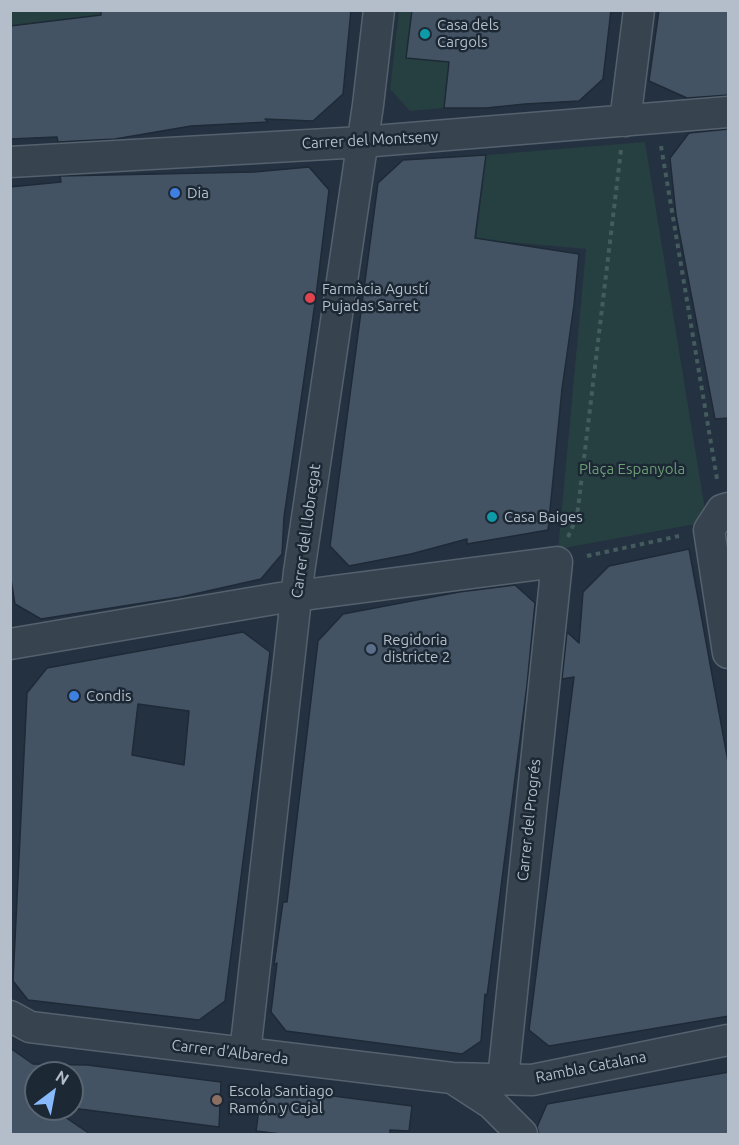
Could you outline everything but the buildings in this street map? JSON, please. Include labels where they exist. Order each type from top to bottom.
[{"type":"street","name":"Carrer del Llobregat","points":[[245,1053],[296,596],[379,10]]},
{"type":"street","points":[[624,133],[639,10]]},
{"type":"street","name":"Carrer del Montseny","points":[[10,162],[362,142],[624,133],[729,112]]},
{"type":"street","points":[[720,516],[729,653]]},
{"type":"street","points":[[10,644],[296,596],[556,562]]},
{"type":"street","name":"Carrer del Progrés","points":[[503,1079],[556,562]]},
{"type":"street","name":"Carrer d'Albareda","points":[[10,1016],[30,1027],[452,1078]]},
{"type":"street","name":"Rambla Catalana","points":[[452,1078],[532,1080],[729,1040]]},
{"type":"street","points":[[452,1078],[492,1104],[519,1131]]},
{"type":"street","points":[[519,1131],[517,1104],[521,1094],[532,1080]]},
{"type":"path","points":[[556,562],[577,517],[624,133]]},
{"type":"path","points":[[556,562],[720,516],[660,143]]},
{"type":"green space","points":[[10,11],[101,11],[101,15],[11,26]]},
{"type":"green space","points":[[399,11],[455,11],[444,108],[410,111],[390,89]]},
{"type":"green space","name":"Plaça Espanyola","points":[[645,142],[707,522],[558,549],[586,249],[476,239],[486,155]]},
{"type":"place","name":"Casa dels Cargols","points":[[425,34]]},
{"type":"place","name":"Dia","points":[[175,193]]},
{"type":"place","name":"Farmàcia Agustí Pujadas Sarret","points":[[310,298]]},
{"type":"place","name":"Casa Baiges","points":[[492,517]]},
{"type":"place","name":"Regidoria districte 2","points":[[371,649]]},
{"type":"place","name":"Condis","points":[[74,696]]},
{"type":"place","name":"Escola Santiago Ramón y Cajal","points":[[217,1100]]}]
